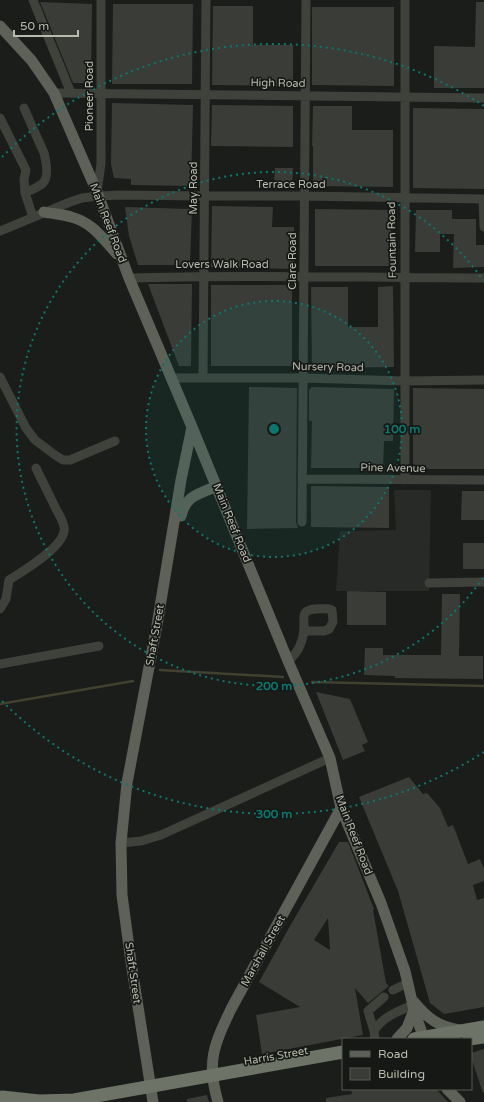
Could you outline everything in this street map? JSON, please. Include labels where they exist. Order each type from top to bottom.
[{"type":"highway","points":[[427,1038],[480,1034]]},
{"type":"highway","points":[[77,1102],[100,1099],[342,1052]]},
{"type":"highway","points":[[77,1102],[151,1097],[342,1060]]},
{"type":"highway","points":[[1,1097],[21,1100],[74,1100],[151,1097]]},
{"type":"main road","name":"Main Reef Road","points":[[0,26],[32,61],[54,93],[98,194],[121,259],[330,758],[342,808],[381,903],[408,983],[413,1005],[424,1038]]},
{"type":"main road","points":[[44,212],[70,216],[82,221],[102,235],[121,259]]},
{"type":"main road","name":"Shaft Street","points":[[151,1097],[122,895],[121,843],[127,783],[150,663],[181,480],[192,427]]},
{"type":"main road","points":[[171,542],[177,531],[185,503],[192,497],[217,486]]},
{"type":"main road","name":"Marshall Street","points":[[218,1102],[212,1080],[212,1054],[220,1032],[231,1009],[342,808]]},
{"type":"main road","points":[[399,1038],[407,1028],[413,1005],[440,1025],[480,1034]]},
{"type":"main road","points":[[448,1090],[460,1102]]},
{"type":"street","points":[[33,0],[71,94]]},
{"type":"street","name":"Pioneer Road","points":[[98,194],[101,164],[101,0]]},
{"type":"street","name":"May Road","points":[[203,377],[206,0]]},
{"type":"street","name":"Clare Road","points":[[302,522],[306,0]]},
{"type":"street","name":"Fountain Road","points":[[405,0],[405,480]]},
{"type":"street","name":"High Road","points":[[54,93],[484,98]]},
{"type":"street","points":[[24,108],[44,153],[46,175],[42,184],[25,193]]},
{"type":"street","points":[[0,118],[26,170],[24,178],[25,193],[33,217]]},
{"type":"street","name":"Terrace Road","points":[[0,231],[44,212],[82,198],[98,194],[483,199]]},
{"type":"street","points":[[483,199],[484,227]]},
{"type":"street","name":"Lovers Walk Road","points":[[129,278],[204,275],[484,278]]},
{"type":"street","points":[[0,377],[26,428],[35,440],[63,460],[70,460],[115,441]]},
{"type":"street","name":"Nursery Road","points":[[171,378],[303,378],[405,381],[484,380]]},
{"type":"street","points":[[0,608],[6,599],[4,582],[47,553],[61,540],[64,534],[64,526],[59,514],[36,468]]},
{"type":"street","name":"Pine Avenue","points":[[303,478],[484,480]]},
{"type":"street","points":[[429,584],[484,582]]},
{"type":"street","points":[[288,660],[298,651],[304,631]]},
{"type":"street","points":[[0,664],[99,646]]},
{"type":"street","points":[[121,843],[141,841],[161,835],[330,758]]},
{"type":"street","points":[[393,990],[408,983]]},
{"type":"street","points":[[375,1035],[368,1012],[369,1009],[384,997]]},
{"type":"street","points":[[375,1035],[380,1023],[397,1012],[413,1005]]},
{"type":"street","points":[[450,1038],[480,1034]]},
{"type":"street","name":"Harris Street","points":[[212,1080],[342,1056]]},
{"type":"shaded area","points":[[394,490],[431,490],[429,591],[336,591],[340,531],[396,530]]},
{"type":"building","points":[[40,2],[92,4],[91,83],[73,83]]},
{"type":"building","points":[[476,2],[484,2],[484,88],[434,88],[434,46],[475,47]]},
{"type":"building","points":[[113,4],[193,4],[192,84],[112,84]]},
{"type":"building","points":[[213,6],[253,6],[253,45],[293,45],[293,86],[212,85]]},
{"type":"building","points":[[312,7],[394,7],[394,86],[312,85]]},
{"type":"building","points":[[112,103],[193,105],[191,186],[131,185],[131,179],[114,178],[111,164]]},
{"type":"building","points":[[212,105],[293,106],[293,147],[211,146]]},
{"type":"building","points":[[313,106],[352,106],[352,130],[393,130],[393,187],[313,186]]},
{"type":"building","points":[[413,108],[484,109],[484,189],[413,188]]},
{"type":"building","points":[[275,168],[293,168],[292,186],[274,185]]},
{"type":"building","points":[[212,206],[273,207],[272,227],[294,227],[294,269],[211,267]]},
{"type":"building","points":[[125,207],[192,209],[190,265],[138,265],[129,236]]},
{"type":"building","points":[[315,209],[391,210],[391,266],[315,266]]},
{"type":"building","points":[[416,210],[452,210],[452,219],[476,219],[476,245],[484,245],[484,267],[453,268],[454,234],[440,234],[440,252],[415,252]]},
{"type":"building","points":[[148,284],[192,284],[191,366],[179,366]]},
{"type":"building","points":[[211,285],[292,285],[292,366],[211,366]]},
{"type":"building","points":[[393,286],[394,367],[312,368],[311,287],[348,287],[348,327],[378,327],[378,287]]},
{"type":"building","points":[[249,387],[297,388],[296,522],[298,528],[247,529]]},
{"type":"building","points":[[311,387],[394,389],[393,441],[384,441],[383,468],[311,468],[312,421],[309,421],[309,389],[311,389]]},
{"type":"building","points":[[413,388],[484,389],[484,469],[413,469]]},
{"type":"building","points":[[311,486],[389,487],[389,528],[311,527]]},
{"type":"building","points":[[462,491],[484,491],[484,520],[461,520]]},
{"type":"building","points":[[463,543],[484,543],[484,569],[463,569]]},
{"type":"building","points":[[347,591],[386,592],[386,625],[347,625]]},
{"type":"building","points":[[442,594],[460,594],[459,656],[483,656],[483,679],[395,678],[395,676],[364,675],[365,648],[383,648],[383,655],[441,655]]},
{"type":"building","points":[[316,692],[350,699],[368,742],[362,745],[365,751],[343,760]]},
{"type":"building","points":[[409,777],[423,794],[427,793],[440,808],[448,827],[453,825],[468,864],[480,859],[484,869],[484,881],[473,885],[477,900],[484,898],[484,1007],[444,1014],[430,1003],[398,891],[359,797]]},
{"type":"building","points":[[339,842],[348,842],[374,909],[386,983],[389,986],[368,1003],[355,988],[363,1035],[262,1054],[256,1015],[300,1007],[259,982]],"holes":[[[328,918],[330,950],[314,940]]]},
{"type":"building","points":[[484,1049],[483,1093],[472,1060],[472,1053]]},
{"type":"building","points":[[351,1090],[437,1090],[448,1102],[326,1102],[326,1098],[352,1094]]},
{"type":"building","points":[[207,1095],[209,1102],[187,1102],[187,1099]]},
{"type":"waterway","points":[[160,670],[283,677]]},
{"type":"waterway","points":[[0,704],[133,681]]},
{"type":"waterway","points":[[312,682],[484,686]]}]
